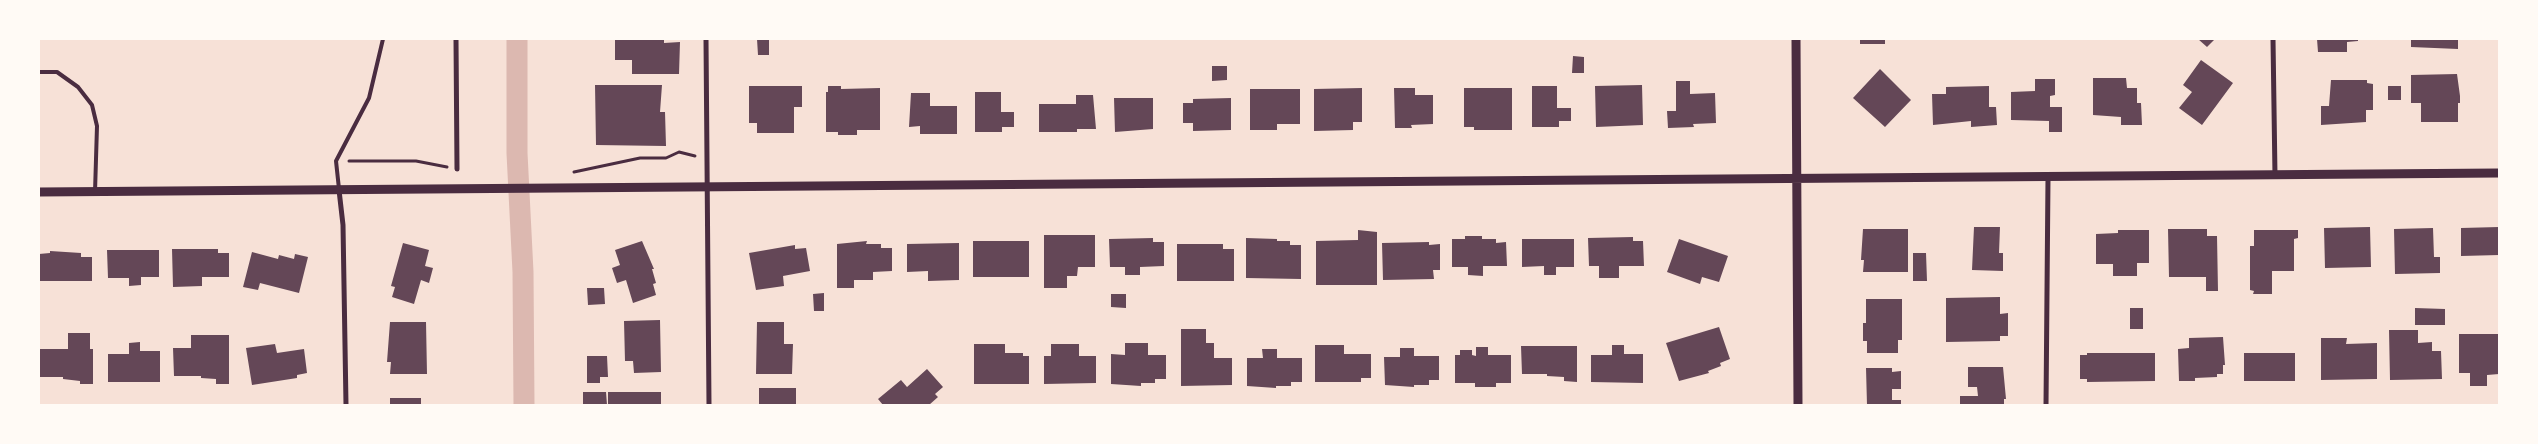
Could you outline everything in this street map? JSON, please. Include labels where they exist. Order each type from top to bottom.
[{"type":"street","points":[[456,39],[456,170]]},
{"type":"street","points":[[706,39],[709,405]]},
{"type":"street","points":[[1796,39],[1798,405]]},
{"type":"street","points":[[2273,39],[2275,176]]},
{"type":"street","points":[[39,192],[1797,180],[2499,173]]},
{"type":"street","points":[[2046,405],[2048,178]]},
{"type":"street","points":[[339,190],[343,225],[346,405]]},
{"type":"lane","points":[[339,190],[336,161],[370,98],[383,39]]},
{"type":"lane","points":[[39,72],[57,72],[78,87],[92,105],[97,126],[95,192]]},
{"type":"path","points":[[570,173],[640,158],[666,158],[679,152],[692,156],[707,157]]},
{"type":"path","points":[[336,161],[416,161],[456,170]]},
{"type":"building","points":[[615,39],[664,39],[664,43],[680,42],[679,74],[632,74],[632,60],[615,60]]},
{"type":"building","points":[[757,39],[769,39],[769,55],[758,55]]},
{"type":"building","points":[[1860,39],[1885,39],[1885,44],[1860,44]]},
{"type":"building","points":[[2198,39],[2215,39],[2207,47]]},
{"type":"building","points":[[2317,39],[2358,39],[2358,41],[2347,42],[2347,52],[2318,52]]},
{"type":"building","points":[[2411,39],[2458,39],[2458,49],[2411,47]]},
{"type":"building","points":[[1573,56],[1584,57],[1584,73],[1572,73]]},
{"type":"building","points":[[2201,60],[2233,83],[2202,125],[2179,108],[2192,92],[2183,85]]},
{"type":"building","points":[[1212,66],[1227,66],[1227,80],[1212,81]]},
{"type":"building","points":[[1880,69],[1911,100],[1885,127],[1853,98]]},
{"type":"building","points":[[2457,74],[2460,96],[2458,122],[2421,122],[2421,103],[2411,103],[2411,75]]},
{"type":"building","points":[[2093,78],[2126,78],[2127,88],[2137,88],[2137,103],[2141,103],[2142,125],[2121,125],[2121,117],[2093,115]]},
{"type":"building","points":[[2035,79],[2055,79],[2055,95],[2050,96],[2050,107],[2062,107],[2062,132],[2049,132],[2049,121],[2011,120],[2011,92],[2035,91]]},
{"type":"building","points":[[2331,80],[2367,80],[2367,83],[2373,84],[2373,110],[2366,110],[2366,122],[2321,125],[2321,106],[2329,106]]},
{"type":"building","points":[[1676,81],[1690,81],[1690,94],[1715,93],[1716,123],[1693,124],[1694,127],[1668,128],[1667,111],[1676,111]]},
{"type":"building","points":[[595,85],[662,85],[660,112],[665,112],[666,146],[596,145]]},
{"type":"building","points":[[1642,85],[1643,125],[1596,127],[1595,86]]},
{"type":"building","points":[[749,86],[802,86],[802,107],[794,107],[794,133],[757,133],[757,123],[749,123]]},
{"type":"building","points":[[828,86],[841,86],[841,89],[880,88],[880,130],[857,130],[857,135],[838,135],[838,132],[826,132],[826,92],[828,92]]},
{"type":"building","points":[[1532,86],[1557,86],[1557,108],[1571,108],[1571,121],[1559,121],[1559,127],[1532,127]]},
{"type":"building","points":[[1989,86],[1989,107],[1996,107],[1997,125],[1971,127],[1971,121],[1933,125],[1932,94],[1946,94],[1946,87]]},
{"type":"building","points":[[2388,86],[2401,86],[2401,100],[2388,100]]},
{"type":"building","points":[[1362,88],[1362,122],[1353,122],[1353,130],[1314,131],[1314,89]]},
{"type":"building","points":[[1394,88],[1415,88],[1415,95],[1433,95],[1433,124],[1411,125],[1412,128],[1395,128]]},
{"type":"building","points":[[1464,88],[1512,88],[1512,130],[1474,130],[1474,127],[1464,127]]},
{"type":"building","points":[[1250,89],[1300,89],[1300,124],[1277,124],[1277,130],[1250,130]]},
{"type":"building","points":[[975,92],[1001,92],[1001,112],[1014,112],[1014,127],[1002,127],[1002,132],[975,132]]},
{"type":"building","points":[[911,93],[930,93],[930,106],[957,106],[957,134],[920,134],[920,126],[909,127]]},
{"type":"building","points":[[1076,95],[1093,95],[1096,129],[1077,129],[1077,132],[1039,132],[1039,104],[1076,104]]},
{"type":"building","points":[[1114,98],[1153,98],[1153,129],[1115,132]]},
{"type":"building","points":[[1231,98],[1231,130],[1193,131],[1193,123],[1183,123],[1183,103],[1193,103],[1193,99]]},
{"type":"building","points":[[1974,227],[2000,227],[1999,253],[2003,253],[2003,271],[1972,270]]},
{"type":"building","points":[[2370,227],[2371,267],[2325,268],[2324,228]]},
{"type":"building","points":[[2499,227],[2499,255],[2461,256],[2461,228]]},
{"type":"building","points":[[2433,228],[2434,257],[2440,257],[2440,273],[2395,274],[2394,229]]},
{"type":"building","points":[[1863,229],[1908,229],[1908,272],[1863,272],[1864,260],[1861,260]]},
{"type":"building","points":[[2168,229],[2207,229],[2207,236],[2217,236],[2218,291],[2206,291],[2206,277],[2169,277]]},
{"type":"building","points":[[1358,230],[1377,232],[1377,285],[1316,285],[1316,241],[1358,240]]},
{"type":"building","points":[[2118,230],[2149,230],[2149,263],[2137,263],[2137,276],[2113,276],[2113,264],[2096,264],[2096,234],[2118,233]]},
{"type":"building","points":[[2254,230],[2298,230],[2298,238],[2294,239],[2294,271],[2272,271],[2272,294],[2253,294],[2254,291],[2250,290],[2250,246],[2254,246]]},
{"type":"building","points":[[1044,235],[1095,235],[1095,267],[1078,267],[1077,276],[1067,276],[1067,288],[1044,288]]},
{"type":"building","points":[[1465,236],[1482,236],[1482,239],[1496,239],[1496,243],[1506,242],[1507,266],[1483,266],[1483,276],[1468,275],[1468,267],[1452,267],[1452,239],[1465,239]]},
{"type":"building","points":[[1633,237],[1633,241],[1643,241],[1644,266],[1619,266],[1619,278],[1599,278],[1599,266],[1589,266],[1588,238]]},
{"type":"building","points":[[1153,238],[1153,242],[1164,242],[1164,266],[1140,267],[1140,275],[1125,275],[1125,267],[1110,267],[1109,239]]},
{"type":"building","points":[[1246,238],[1277,239],[1277,241],[1290,241],[1290,245],[1301,245],[1301,279],[1246,278]]},
{"type":"building","points":[[1522,239],[1574,239],[1574,267],[1556,267],[1556,275],[1544,275],[1544,266],[1522,267]]},
{"type":"building","points":[[1679,239],[1728,256],[1719,282],[1702,277],[1700,284],[1667,272]]},
{"type":"building","points":[[642,241],[654,269],[652,269],[656,283],[653,284],[656,295],[633,303],[626,280],[617,283],[612,268],[620,265],[615,250]]},
{"type":"building","points":[[867,241],[866,244],[881,244],[881,248],[892,248],[892,271],[873,272],[873,280],[854,280],[854,288],[837,288],[837,244]]},
{"type":"building","points":[[973,241],[1029,241],[1029,277],[973,277]]},
{"type":"building","points":[[1429,242],[1429,245],[1440,244],[1440,270],[1433,270],[1434,279],[1383,280],[1382,243]]},
{"type":"building","points":[[403,243],[429,250],[425,266],[433,268],[429,283],[421,280],[414,304],[392,297],[395,287],[391,286]]},
{"type":"building","points":[[959,243],[959,280],[928,281],[928,271],[907,272],[907,244]]},
{"type":"building","points":[[1177,244],[1223,244],[1223,249],[1234,249],[1234,281],[1177,281]]},
{"type":"building","points":[[795,245],[795,249],[806,248],[810,271],[783,276],[784,286],[756,290],[749,253]]},
{"type":"building","points":[[172,249],[218,249],[218,253],[229,253],[229,277],[202,277],[202,286],[173,287]]},
{"type":"building","points":[[107,250],[159,250],[159,277],[141,277],[141,285],[129,286],[129,278],[108,278]]},
{"type":"building","points":[[50,251],[81,253],[81,257],[92,257],[92,281],[39,281],[39,254],[50,253]]},
{"type":"building","points":[[252,252],[278,259],[279,255],[294,259],[295,254],[308,257],[299,293],[260,283],[258,290],[243,287]]},
{"type":"building","points":[[1913,253],[1926,253],[1927,281],[1913,281]]},
{"type":"building","points":[[587,288],[604,288],[605,304],[588,305]]},
{"type":"building","points":[[824,293],[824,311],[814,311],[813,294]]},
{"type":"building","points":[[1111,294],[1126,294],[1126,308],[1111,307]]},
{"type":"building","points":[[2000,297],[2000,314],[2008,313],[2008,336],[2000,336],[2000,341],[1946,342],[1946,298]]},
{"type":"building","points":[[1866,299],[1902,299],[1902,340],[1898,340],[1898,353],[1867,353],[1867,341],[1863,341],[1863,323],[1866,323]]},
{"type":"building","points":[[2130,308],[2143,308],[2143,329],[2130,329]]},
{"type":"building","points":[[2415,308],[2445,309],[2445,325],[2415,325]]},
{"type":"building","points":[[660,320],[661,372],[634,373],[633,361],[625,361],[624,321]]},
{"type":"building","points":[[390,322],[426,322],[427,374],[390,374],[391,362],[387,362]]},
{"type":"building","points":[[757,322],[784,322],[784,344],[793,344],[792,374],[756,374]]},
{"type":"building","points":[[1719,327],[1730,359],[1720,363],[1721,366],[1708,371],[1709,373],[1679,381],[1666,343]]},
{"type":"building","points":[[1181,329],[1206,329],[1206,343],[1214,343],[1214,358],[1232,358],[1232,385],[1181,386]]},
{"type":"building","points":[[2389,330],[2418,330],[2418,343],[2432,342],[2432,351],[2441,351],[2442,379],[2390,380]]},
{"type":"building","points":[[68,333],[90,333],[90,349],[93,349],[93,384],[80,384],[80,381],[63,379],[63,377],[39,377],[39,349],[68,349]]},
{"type":"building","points":[[2459,334],[2499,334],[2499,374],[2487,375],[2487,386],[2470,386],[2470,373],[2459,373]]},
{"type":"building","points":[[191,335],[229,335],[229,384],[216,384],[216,379],[201,378],[201,376],[174,376],[173,348],[191,348]]},
{"type":"building","points":[[2223,337],[2225,365],[2223,365],[2223,374],[2217,374],[2217,377],[2195,378],[2195,381],[2179,381],[2178,349],[2189,348],[2189,338]]},
{"type":"building","points":[[2321,338],[2347,338],[2346,344],[2377,343],[2377,379],[2321,380]]},
{"type":"building","points":[[140,342],[140,351],[160,351],[160,382],[108,382],[108,354],[129,354],[129,343]]},
{"type":"building","points":[[1125,343],[1148,343],[1148,355],[1166,355],[1166,379],[1155,379],[1155,383],[1141,383],[1141,386],[1111,384],[1111,354],[1125,355]]},
{"type":"building","points":[[275,344],[277,353],[304,349],[307,373],[297,375],[297,378],[252,385],[246,348]]},
{"type":"building","points":[[974,344],[1005,344],[1005,353],[1023,353],[1023,356],[1029,356],[1029,384],[974,384]]},
{"type":"building","points":[[1051,344],[1079,344],[1079,356],[1096,356],[1096,383],[1044,384],[1044,356],[1051,356]]},
{"type":"building","points":[[1315,345],[1344,345],[1344,354],[1371,354],[1371,378],[1361,378],[1361,382],[1315,382]]},
{"type":"building","points":[[1612,345],[1624,345],[1624,354],[1643,354],[1643,383],[1591,382],[1591,355],[1612,355]]},
{"type":"building","points":[[1521,346],[1577,346],[1577,382],[1564,381],[1564,377],[1547,376],[1547,374],[1522,374]]},
{"type":"building","points":[[1476,347],[1488,347],[1488,355],[1511,355],[1511,383],[1496,383],[1496,387],[1475,387],[1475,383],[1455,383],[1455,355],[1460,355],[1460,350],[1472,350],[1472,355],[1476,356]]},
{"type":"building","points":[[1400,348],[1414,348],[1414,356],[1439,356],[1439,380],[1429,380],[1429,385],[1414,385],[1414,387],[1385,385],[1384,357],[1400,357]]},
{"type":"building","points":[[1262,349],[1277,349],[1277,358],[1302,358],[1302,382],[1291,382],[1291,386],[1276,386],[1276,388],[1247,386],[1247,358],[1263,358]]},
{"type":"building","points":[[2087,353],[2155,353],[2155,381],[2087,382],[2087,379],[2080,379],[2080,355],[2087,355]]},
{"type":"building","points":[[2244,353],[2295,353],[2295,381],[2244,381]]},
{"type":"building","points":[[587,356],[607,356],[608,377],[600,377],[600,383],[587,383]]},
{"type":"building","points":[[1968,367],[2003,367],[2006,399],[2004,399],[2004,405],[1960,405],[1960,396],[1978,396],[1977,387],[1968,387]]},
{"type":"building","points":[[1866,368],[1892,368],[1892,372],[1901,371],[1901,389],[1892,389],[1892,400],[1901,400],[1901,405],[1867,405]]},
{"type":"building","points":[[927,369],[943,387],[935,394],[938,397],[929,405],[883,405],[878,399],[901,380],[907,387]]},
{"type":"building","points":[[759,388],[796,388],[796,405],[759,405]]},
{"type":"building","points":[[583,392],[606,392],[607,405],[583,405]]},
{"type":"building","points":[[608,392],[661,392],[661,405],[608,405]]},
{"type":"building","points":[[390,398],[421,398],[421,405],[390,405]]},
{"type":"waterway","points":[[517,39],[517,153],[523,272],[524,405]]}]
